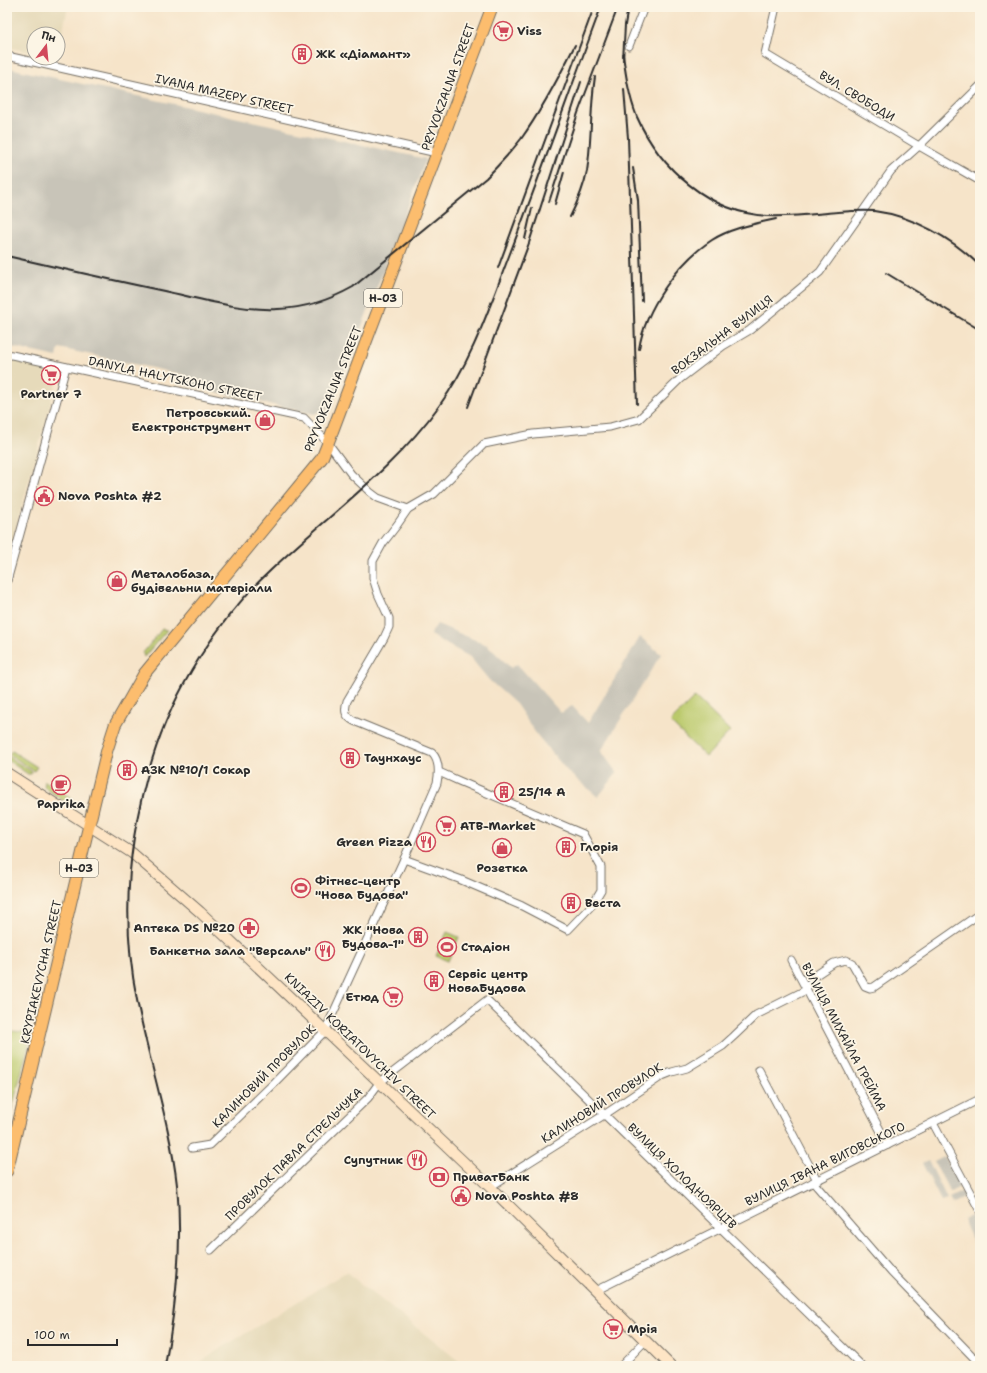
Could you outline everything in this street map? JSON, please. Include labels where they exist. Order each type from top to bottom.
[{"type":"main road","name":"PRYVOKZALNA STREET","points":[[89,825],[107,750],[115,725],[144,674],[322,458],[492,7]]},
{"type":"main road","name":"KNIAZIV KORIATOVYCHIV STREET","points":[[7,773],[132,853],[200,912],[490,1187],[671,1366]]},
{"type":"main road","name":"KRYPIAKEVYCHA STREET","points":[[7,1171],[89,825]]},
{"type":"street","points":[[629,46],[644,7]]},
{"type":"street","name":"ВУЛ. СВОБОДИ","points":[[776,7],[765,54],[980,181]]},
{"type":"street","name":"IVANA MAZEPY STREET","points":[[7,56],[437,153]]},
{"type":"street","name":"ВОКЗАЛЬНА ВУЛИЦЯ","points":[[408,509],[434,494],[484,444],[532,434],[610,427],[639,419],[680,379],[723,346],[750,330],[820,272],[891,171],[919,146],[980,86]]},
{"type":"street","name":"DANYLA HALYTSKOHO STREET","points":[[7,354],[304,418],[328,443]]},
{"type":"street","points":[[7,581],[66,367]]},
{"type":"street","points":[[328,443],[352,474],[370,492],[378,498],[408,509],[383,543],[373,560],[373,578],[378,594],[389,618],[389,627],[347,701],[344,710],[347,717],[432,753],[436,757],[439,772],[459,782],[583,834],[601,867],[601,890],[592,905],[568,930],[522,906],[459,879],[404,859]]},
{"type":"street","name":"КАЛИНОВИЙ ПРОВУЛОК","points":[[192,1148],[210,1145],[325,1031],[404,859],[437,783],[439,772]]},
{"type":"street","points":[[806,989],[818,973],[830,965],[842,960],[852,963],[865,986],[870,988],[876,987],[975,918]]},
{"type":"street","name":"ВУЛИЦЯ МИХАЙЛА ГРЕЙМА","points":[[791,960],[888,1145]]},
{"type":"street","name":"КАЛИНОВИЙ ПРОВУЛОК","points":[[490,1187],[604,1115],[662,1076],[687,1068],[705,1057],[734,1036],[756,1015],[806,989]]},
{"type":"street","name":"ВУЛИЦЯ ХОЛОДНОЯРЦІВ","points":[[487,1000],[862,1366]]},
{"type":"street","name":"ПРОВУЛОК ПАВЛА СТРЕЛЬЧУКА","points":[[211,1250],[368,1098],[380,1083],[487,1000]]},
{"type":"street","points":[[759,1070],[815,1181],[891,1272],[980,1364]]},
{"type":"street","name":"ВУЛИЦЯ ІВАНА ВИГОВСЬКОГО","points":[[595,1291],[980,1100]]},
{"type":"street","points":[[933,1123],[980,1211]]},
{"type":"street","points":[[621,1366],[645,1341]]},
{"type":"shaded area","points":[[7,7],[68,7],[64,26],[26,26],[26,51],[7,47]]},
{"type":"shaded area","points":[[9,68],[426,159],[331,407],[314,414],[183,385],[185,375],[59,348],[57,357],[7,346],[7,69]]},
{"type":"shaded area","points":[[7,359],[60,370],[7,559]]},
{"type":"shaded area","points":[[437,624],[487,645],[511,668],[517,664],[561,713],[572,706],[588,723],[640,637],[661,654],[601,751],[617,773],[598,797],[569,773],[537,735],[516,704],[489,680],[470,657],[430,635]]},
{"type":"shaded area","points":[[944,1157],[960,1187],[950,1192],[934,1162]]},
{"type":"shaded area","points":[[928,1160],[947,1199],[941,1201],[922,1163]]},
{"type":"shaded area","points":[[965,1190],[968,1196],[952,1204],[949,1198]]},
{"type":"shaded area","points":[[975,1214],[980,1225],[980,1256],[963,1220]]},
{"type":"shaded area","points":[[346,1272],[465,1366],[202,1366],[199,1362]]},
{"type":"green space","points":[[162,629],[167,630],[144,657],[143,653]]},
{"type":"green space","points":[[695,697],[730,731],[706,757],[670,722]]},
{"type":"green space","points":[[12,751],[37,767],[34,771],[9,754]]},
{"type":"green space","points":[[7,756],[32,773],[28,774],[7,760]]},
{"type":"green space","points":[[45,781],[73,801],[70,804],[67,803],[44,787]]},
{"type":"green space","name":"Стадіон","points":[[447,932],[459,937],[448,961],[436,956]]},
{"type":"green space","points":[[7,1031],[32,1032],[7,1128]]},
{"type":"railway","points":[[498,268],[594,7]]},
{"type":"railway","points":[[165,1366],[175,1299],[179,1254],[179,1208],[174,1162],[137,1000],[129,940],[128,909],[132,849],[137,819],[152,760],[161,734],[185,682],[216,633],[233,611],[271,570],[359,492],[401,451],[421,429],[451,389],[479,334],[487,314],[533,194],[601,7]]},
{"type":"railway","points":[[549,202],[578,113],[618,7]]},
{"type":"railway","points":[[623,61],[625,25],[628,7]]},
{"type":"railway","points":[[7,256],[206,301],[249,308],[278,309],[298,307],[335,296],[353,287],[486,178],[513,149],[529,128],[550,93],[575,45]]},
{"type":"railway","points":[[623,55],[632,102],[637,117],[647,136],[659,154],[673,170],[689,185],[707,197],[726,207],[747,213],[768,216],[794,216],[847,211],[874,211],[889,214],[917,223],[931,230],[957,246],[980,266]]},
{"type":"railway","points":[[570,217],[580,195],[587,171],[595,77]]},
{"type":"railway","points":[[468,407],[529,243],[581,82]]},
{"type":"railway","points":[[624,89],[628,138],[637,404]]},
{"type":"railway","points":[[633,168],[638,200],[642,301]]},
{"type":"railway","points":[[555,204],[564,172]]},
{"type":"railway","points":[[525,239],[532,208]]},
{"type":"railway","points":[[639,349],[642,334],[656,303],[676,274],[699,249],[727,232],[776,219]]},
{"type":"railway","points":[[886,273],[980,330]]},
{"type":"place","name":"Viss","points":[[503,31]]},
{"type":"place","name":"ЖК «Діамант»","points":[[302,54]]},
{"type":"place","name":"Partner 7","points":[[51,375]]},
{"type":"place","name":"Петровський. Електронструмент","points":[[265,420]]},
{"type":"place","name":"Nova Poshta #2","points":[[44,496]]},
{"type":"place","name":"Металобаза, будівельни матеріали","points":[[117,581]]},
{"type":"place","name":"Таунхаус","points":[[350,758]]},
{"type":"place","name":"АЗК №10/1 Сокар","points":[[127,770]]},
{"type":"place","name":"Paprika","points":[[61,785]]},
{"type":"place","name":"25/14 А","points":[[504,792]]},
{"type":"place","name":"ATB-Market","points":[[446,826]]},
{"type":"place","name":"Green Pizza","points":[[426,842]]},
{"type":"place","name":"Глорія","points":[[566,847]]},
{"type":"place","name":"Розетка","points":[[502,848]]},
{"type":"place","name":"Фітнес-центр \"Нова Будова\"","points":[[301,888]]},
{"type":"place","name":"Веста","points":[[571,903]]},
{"type":"place","name":"Аптека DS №20","points":[[249,928]]},
{"type":"place","name":"ЖК \"Нова Будова-1\"","points":[[418,937]]},
{"type":"place","name":"Стадіон","points":[[447,947]]},
{"type":"place","name":"Банкетна зала \"Версаль\"","points":[[325,951]]},
{"type":"place","name":"Сервіс центр НоваБудова","points":[[434,981]]},
{"type":"place","name":"Етюд","points":[[393,997]]},
{"type":"place","name":"Супутник","points":[[417,1160]]},
{"type":"place","name":"ПриватБанк","points":[[439,1177]]},
{"type":"place","name":"Nova Poshta #8","points":[[461,1196]]},
{"type":"place","name":"Мрія","points":[[613,1329]]}]
